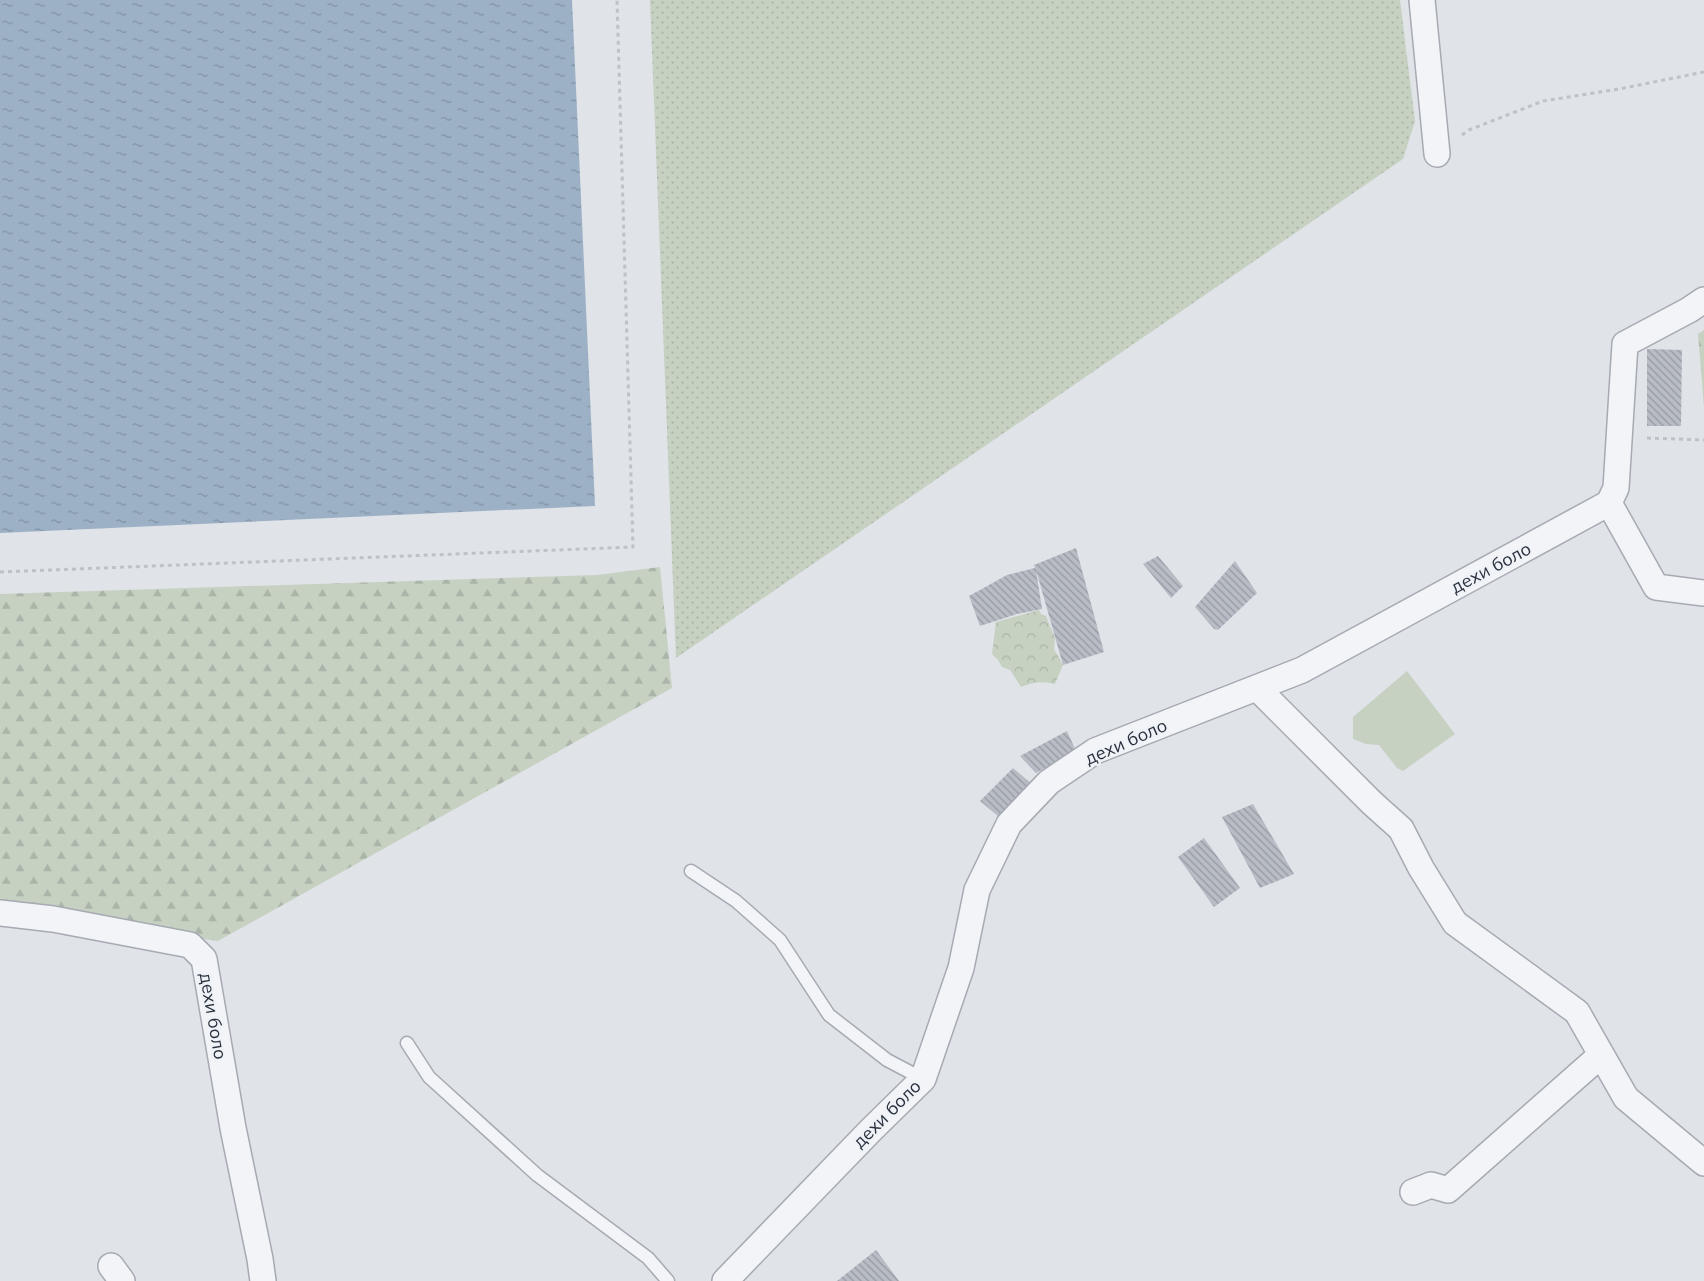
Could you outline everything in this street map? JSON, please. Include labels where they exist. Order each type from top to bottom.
[{"type":"street","points":[[1422,0],[1437,154]]},
{"type":"street","points":[[1704,300],[1625,344],[1616,488],[1609,503],[1656,587],[1704,592]]},
{"type":"street","name":"дехи боло","points":[[725,1281],[871,1130],[923,1080],[961,968],[977,890],[1009,824],[1049,782],[1095,751],[1302,670],[1609,503]]},
{"type":"street","points":[[1257,688],[1372,803],[1401,829],[1421,868],[1455,923],[1577,1012],[1626,1098],[1704,1163]]},
{"type":"street","name":"дехи боло","points":[[0,913],[53,919],[190,945],[204,959],[232,1128],[263,1281]]},
{"type":"street","points":[[1412,1192],[1431,1185],[1448,1190],[1601,1055]]},
{"type":"lane","points":[[691,871],[736,901],[780,940],[829,1015],[887,1060],[923,1080]]},
{"type":"lane","points":[[406,1043],[429,1077],[537,1175],[648,1258],[668,1281]]},
{"type":"path","points":[[0,572],[633,547],[617,0]]},
{"type":"path","points":[[1437,154],[1469,130],[1544,101],[1619,89],[1704,72]]},
{"type":"path","points":[[1620,436],[1704,440]]},
{"type":"green space","points":[[650,0],[1400,0],[1415,121],[1403,159],[676,658]]},
{"type":"green space","points":[[1704,330],[1704,407],[1698,334]]},
{"type":"green space","points":[[660,567],[672,688],[218,941],[0,910],[0,594],[597,575]]},
{"type":"green space","points":[[1039,610],[1041,614],[1046,616],[1055,638],[1054,649],[1063,665],[1055,684],[1038,682],[1021,687],[1010,670],[1002,667],[992,654],[996,622]]},
{"type":"green space","points":[[1407,671],[1455,734],[1403,771],[1397,768],[1379,745],[1366,744],[1353,739],[1353,717]]},
{"type":"water","points":[[0,0],[572,0],[595,506],[0,533]]},
{"type":"building","points":[[1647,349],[1682,350],[1681,426],[1647,426]]},
{"type":"building","points":[[1076,548],[1104,652],[1063,665],[1036,570],[1042,609],[1017,614],[980,626],[969,596],[1007,575],[1035,568],[1034,565]]},
{"type":"building","points":[[1158,556],[1183,586],[1171,598],[1143,564]]},
{"type":"building","points":[[1235,561],[1257,593],[1218,630],[1214,629],[1195,607]]},
{"type":"building","points":[[1067,731],[1076,751],[1036,773],[1020,756]]},
{"type":"building","points":[[1013,768],[1035,787],[1004,821],[980,801]]},
{"type":"building","points":[[1253,804],[1294,874],[1260,888],[1222,817]]},
{"type":"building","points":[[1204,838],[1240,888],[1214,907],[1178,857]]},
{"type":"building","points":[[876,1250],[899,1281],[837,1281]]}]
